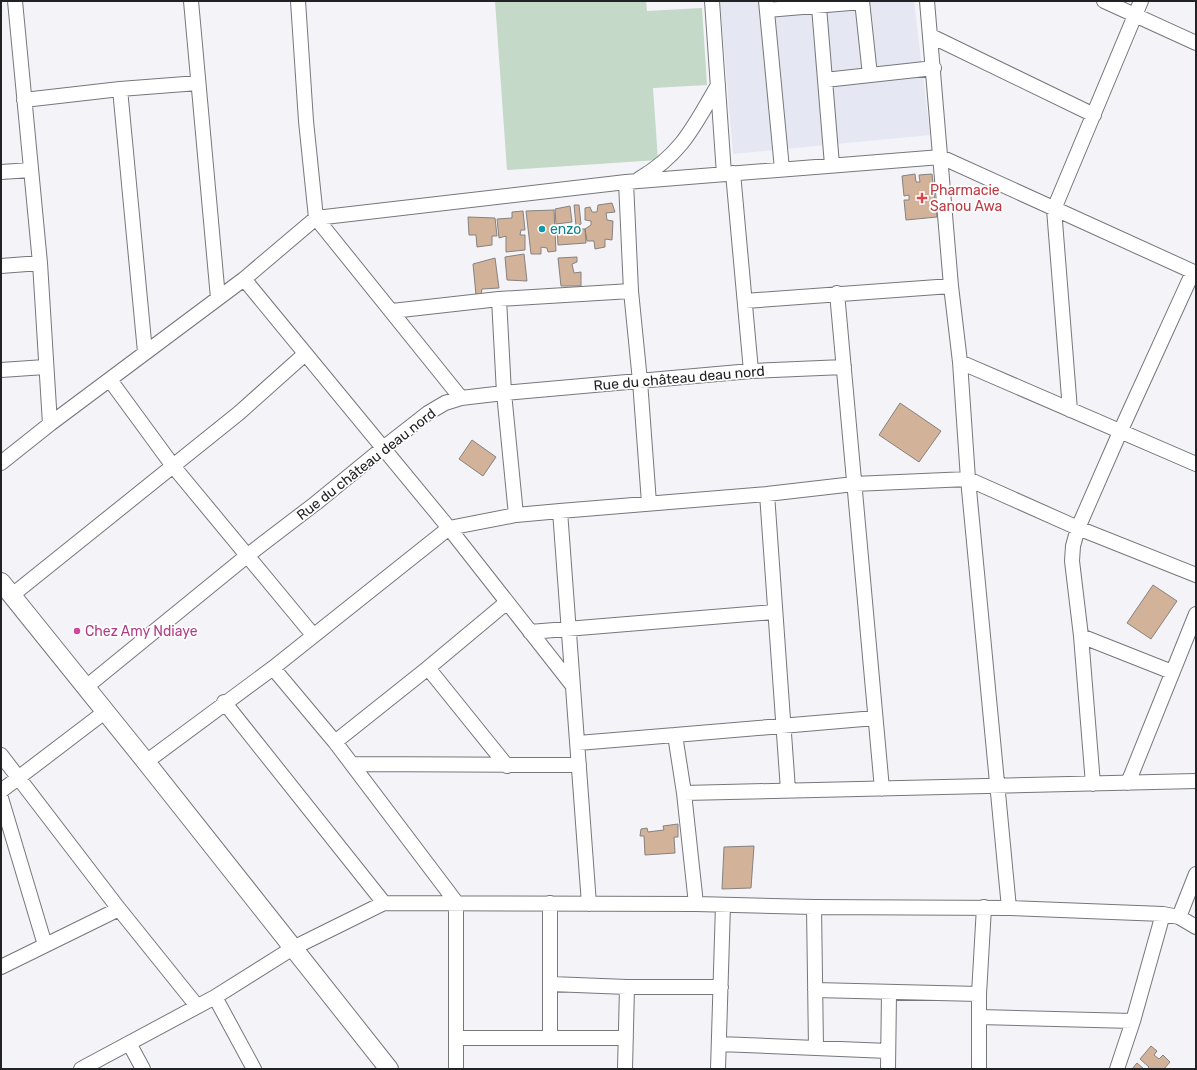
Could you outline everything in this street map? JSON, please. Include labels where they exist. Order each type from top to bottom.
[{"type":"main road","points":[[6,589],[146,762],[389,1069]]},
{"type":"street","points":[[15,1],[40,263],[45,367],[50,424]]},
{"type":"street","points":[[191,1],[218,298]]},
{"type":"street","points":[[298,1],[306,121],[316,218],[461,398]]},
{"type":"street","points":[[712,1],[718,85],[745,301],[751,371]]},
{"type":"street","points":[[928,1],[951,286],[960,362],[968,478],[1009,908]]},
{"type":"street","points":[[1104,1],[1196,43]]},
{"type":"street","points":[[1070,410],[1054,209],[1141,1]]},
{"type":"street","points":[[782,169],[766,5],[819,7],[862,2],[870,75]]},
{"type":"street","points":[[819,7],[832,165]]},
{"type":"street","points":[[931,36],[1094,115]]},
{"type":"street","points":[[825,80],[934,68]]},
{"type":"street","points":[[24,100],[120,89],[198,83]]},
{"type":"street","points":[[631,181],[656,170],[671,157],[692,129],[718,85]]},
{"type":"street","points":[[120,89],[145,352]]},
{"type":"street","points":[[1,463],[145,352],[244,279],[316,218],[631,181],[941,156],[1195,273],[1120,432],[1078,528],[1073,546],[1072,561],[1082,636],[1093,784]]},
{"type":"street","points":[[1,172],[31,170]]},
{"type":"street","points":[[631,181],[631,292],[640,381],[649,503]]},
{"type":"street","points":[[1,266],[40,263]]},
{"type":"street","points":[[244,279],[449,528],[506,603],[573,686]]},
{"type":"street","points":[[745,301],[837,293],[951,286]]},
{"type":"street","points":[[392,311],[499,299],[631,292]]},
{"type":"street","points":[[837,293],[882,789]]},
{"type":"street","points":[[499,299],[504,393],[516,515]]},
{"type":"street","points":[[6,589],[173,466],[239,413],[305,354]]},
{"type":"street","points":[[960,362],[1196,464]]},
{"type":"street","points":[[1,370],[45,367]]},
{"type":"street","name":"Rue du château deau nord","points":[[86,687],[248,555],[316,504],[382,448],[445,403],[461,398],[504,393],[751,371],[844,367]]},
{"type":"street","points":[[110,380],[173,466],[248,555],[313,636]]},
{"type":"street","points":[[146,762],[224,702],[273,668],[449,528],[516,515],[767,494],[854,484],[968,478],[1078,528],[1196,575]]},
{"type":"street","points":[[767,494],[774,612],[788,790]]},
{"type":"street","points":[[560,511],[589,904]]},
{"type":"street","points":[[335,742],[428,668],[506,603]]},
{"type":"street","points":[[530,632],[774,612]]},
{"type":"street","points":[[1128,783],[1196,614]]},
{"type":"street","points":[[1082,636],[1172,672]]},
{"type":"street","points":[[273,668],[353,764],[456,902],[458,1038],[456,1069]]},
{"type":"street","points":[[428,668],[507,766]]},
{"type":"street","points":[[224,702],[384,903]]},
{"type":"street","points":[[1,791],[106,712]]},
{"type":"street","points":[[578,743],[875,718]]},
{"type":"street","points":[[675,735],[684,793],[696,904]]},
{"type":"street","points":[[1,755],[119,909],[197,1006]]},
{"type":"street","points":[[353,764],[507,766],[537,764],[579,765]]},
{"type":"street","points":[[684,793],[1196,781]]},
{"type":"street","points":[[1,798],[45,945]]},
{"type":"street","points":[[1180,917],[1196,874]]},
{"type":"street","points":[[81,1069],[215,997],[293,948],[384,903],[456,902],[696,904],[814,907],[984,907],[1163,914],[1180,917],[1196,927]]},
{"type":"street","points":[[550,903],[550,1038]]},
{"type":"street","points":[[718,1069],[723,905]]},
{"type":"street","points":[[814,907],[816,1048]]},
{"type":"street","points":[[979,1069],[979,994],[984,907]]},
{"type":"street","points":[[1,967],[119,909]]},
{"type":"street","points":[[1117,1069],[1133,1022],[1163,914]]},
{"type":"street","points":[[551,984],[628,987],[720,987]]},
{"type":"street","points":[[625,1069],[628,987]]},
{"type":"street","points":[[815,990],[979,994]]},
{"type":"street","points":[[888,1069],[890,993]]},
{"type":"street","points":[[215,997],[254,1069]]},
{"type":"street","points":[[980,1017],[1133,1022]]},
{"type":"street","points":[[458,1038],[626,1038]]},
{"type":"street","points":[[129,1043],[143,1069]]},
{"type":"street","points":[[719,1044],[888,1050]]},
{"type":"shaded area","points":[[720,1],[914,1],[930,135],[733,154]]},
{"type":"green space","points":[[495,1],[646,1],[647,11],[702,8],[707,85],[653,88],[658,160],[507,170]]},
{"type":"building","name":"Pharmacie Sanou Awa","points":[[915,174],[916,182],[920,182],[919,175],[932,174],[937,217],[906,220],[904,200],[909,200],[909,195],[904,196],[902,176]]},
{"type":"building","name":"enzo","points":[[612,203],[615,212],[606,213],[607,220],[613,221],[612,240],[605,239],[605,247],[595,249],[594,241],[587,241],[585,229],[591,225],[591,221],[585,220],[585,208],[590,207],[592,212],[597,212],[598,205]]},
{"type":"building","name":"enzo","points":[[574,205],[579,205],[581,224],[576,226]]},
{"type":"building","name":"enzo","points":[[570,206],[572,222],[556,224],[555,209]]},
{"type":"building","name":"enzo","points":[[554,210],[556,251],[548,252],[547,248],[541,247],[541,254],[531,254],[526,211]]},
{"type":"building","name":"enzo","points":[[523,211],[525,230],[521,230],[520,235],[525,235],[525,250],[506,252],[506,236],[499,238],[497,219],[512,218],[512,212]]},
{"type":"building","points":[[468,217],[495,218],[497,236],[492,236],[492,245],[477,247],[476,235],[469,235]]},
{"type":"building","name":"enzo","points":[[578,226],[578,229],[585,229],[586,243],[558,245],[557,227]]},
{"type":"building","name":"enzo","points":[[524,254],[527,281],[507,280],[505,257]]},
{"type":"building","name":"enzo","points":[[577,257],[577,262],[572,264],[574,273],[581,272],[581,286],[561,286],[558,258]]},
{"type":"building","points":[[495,258],[499,288],[482,289],[481,295],[476,295],[473,264]]},
{"type":"building","points":[[900,403],[941,431],[919,462],[879,435]]},
{"type":"building","points":[[472,440],[496,457],[483,476],[459,459]]},
{"type":"building","points":[[1153,585],[1177,601],[1151,639],[1127,623]]},
{"type":"building","points":[[678,824],[678,837],[674,837],[675,853],[645,855],[644,836],[640,836],[641,829],[647,828],[648,832],[664,830],[663,826]]},
{"type":"building","points":[[754,846],[751,888],[722,889],[724,847]]},
{"type":"building","points":[[1151,1046],[1157,1051],[1154,1055],[1159,1059],[1163,1055],[1170,1062],[1164,1069],[1147,1069],[1149,1067],[1140,1059]]},
{"type":"building","points":[[1137,1063],[1144,1069],[1132,1069]]},
{"type":"place","name":"Pharmacie Sanou Awa","points":[[922,198]]},
{"type":"place","name":"enzo","points":[[542,229]]},
{"type":"place","name":"Chez Amy Ndiaye","points":[[77,631]]}]
